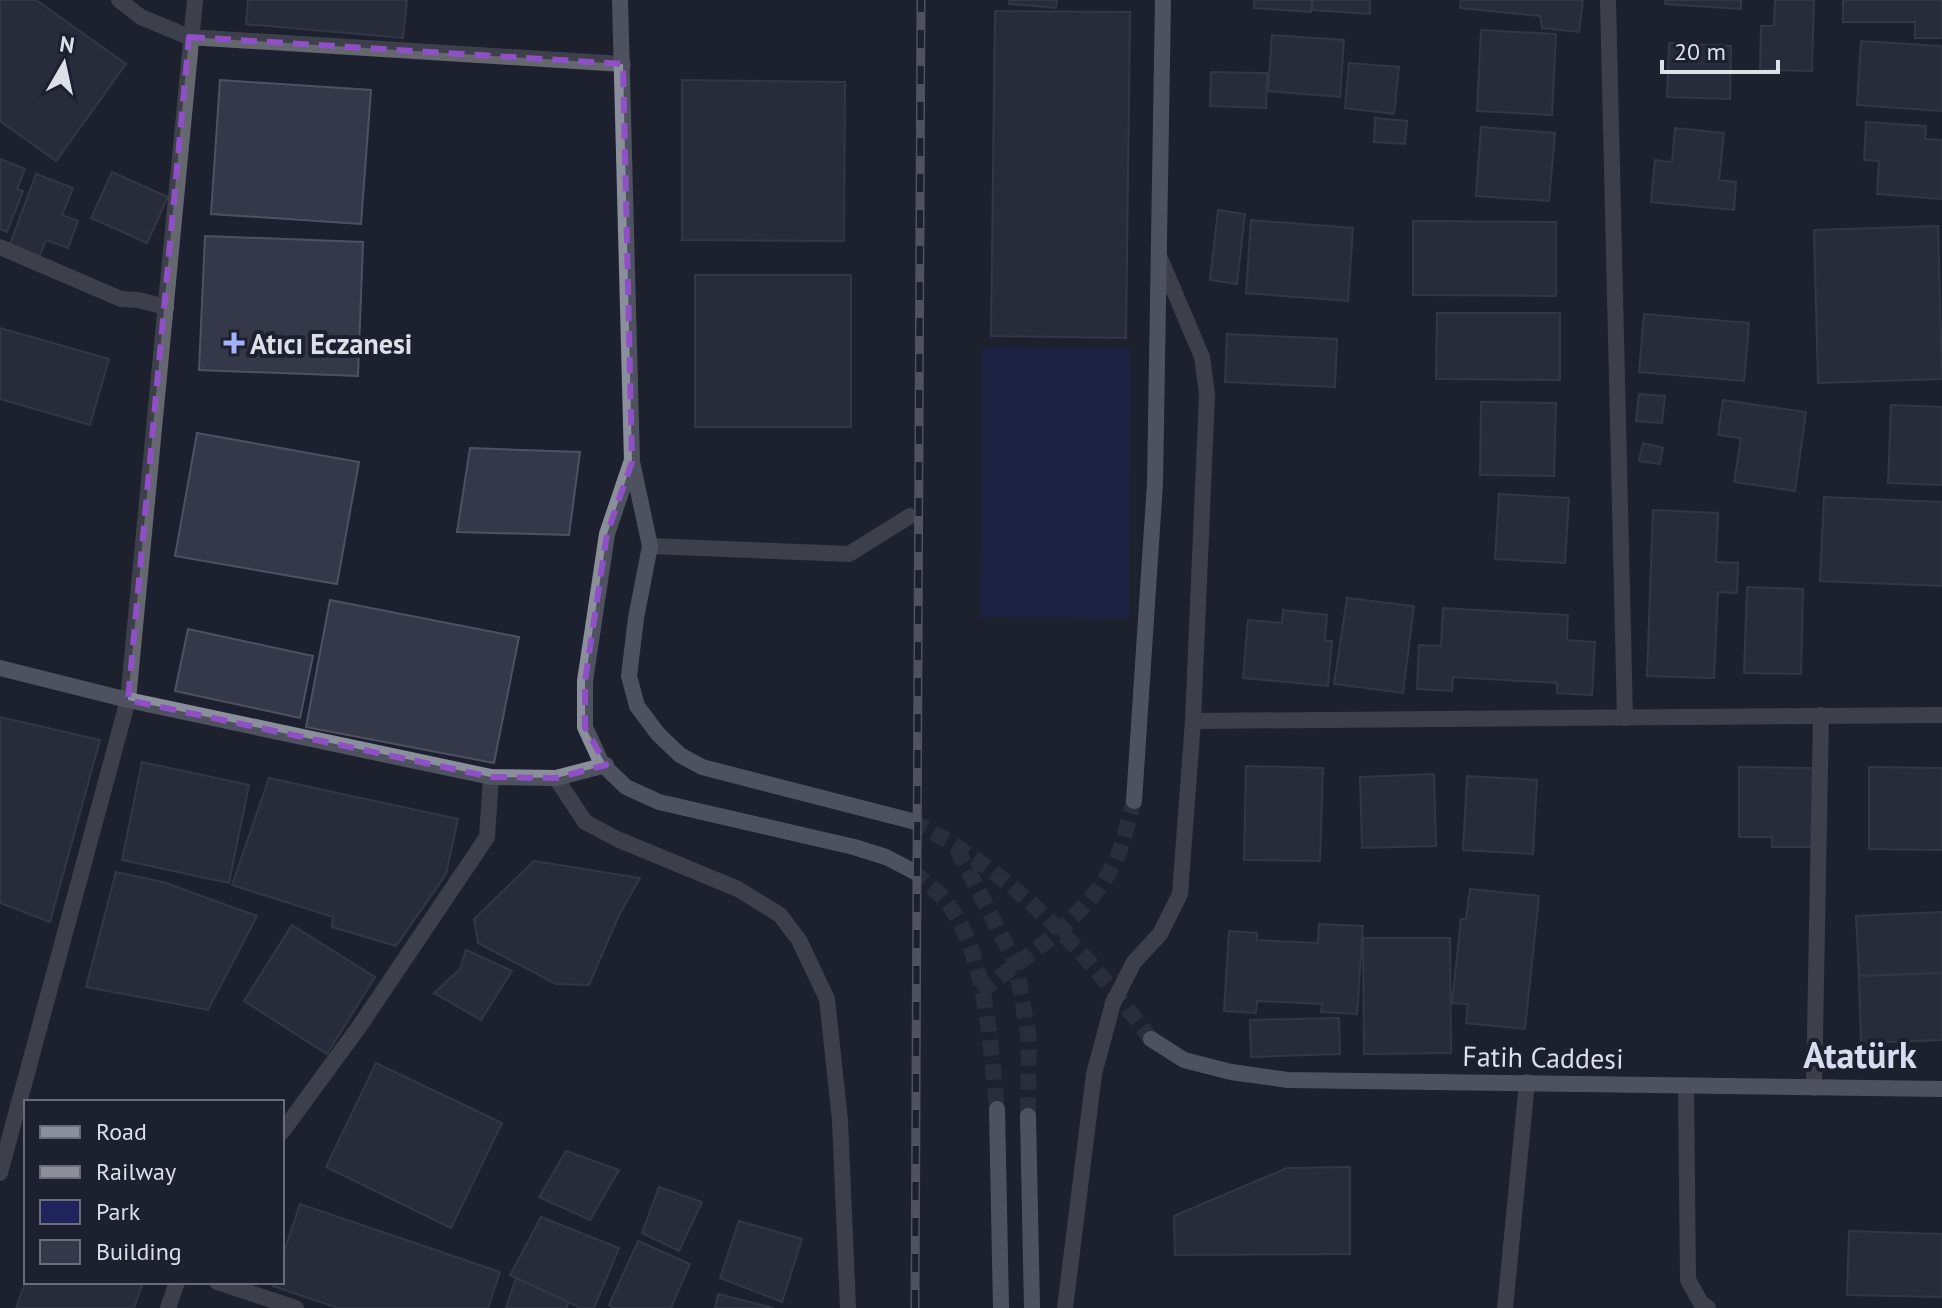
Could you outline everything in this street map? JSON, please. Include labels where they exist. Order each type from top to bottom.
[{"type":"street","points":[[119,0],[141,17],[189,37],[623,64]]},
{"type":"street","points":[[0,1173],[7,1123],[128,700],[189,37],[195,0]]},
{"type":"street","points":[[620,0],[632,462],[650,546],[629,676],[637,706],[658,734],[680,755],[702,767],[912,821]]},
{"type":"street","points":[[1134,801],[1155,483],[1163,0]]},
{"type":"street","points":[[1608,0],[1625,718]]},
{"type":"street","points":[[0,247],[121,299],[166,307]]},
{"type":"street","points":[[1065,1308],[1094,1074],[1113,1003],[1134,962],[1160,934],[1180,894],[1193,721],[1207,394],[1202,357],[1160,258]]},
{"type":"street","points":[[632,462],[607,534],[585,681],[585,727],[602,764],[626,787],[659,802],[854,847],[886,857],[913,871]]},
{"type":"street","points":[[650,546],[849,554],[910,516]]},
{"type":"street","points":[[0,668],[128,700],[491,777],[556,778],[606,765]]},
{"type":"street","points":[[1814,1088],[1821,715]]},
{"type":"street","points":[[1193,721],[1942,715]]},
{"type":"street","points":[[284,1129],[359,1027],[487,837],[491,777]]},
{"type":"street","points":[[556,778],[585,822],[617,839],[738,889],[780,915],[799,940],[827,999],[840,1120],[848,1308]]},
{"type":"street","name":"Fatih Caddesi","points":[[1151,1039],[1184,1060],[1231,1072],[1288,1080],[1942,1089]]},
{"type":"street","points":[[1505,1308],[1527,1082]]},
{"type":"street","points":[[1686,1085],[1688,1280],[1701,1303],[1708,1308]]},
{"type":"street","points":[[997,1109],[1001,1308]]},
{"type":"street","points":[[1028,1116],[1032,1308]]},
{"type":"street","points":[[168,1308],[176,1284]]},
{"type":"street","points":[[223,1284],[296,1308]]},
{"type":"highlighted area","points":[[189,37],[623,64],[632,462],[607,534],[585,681],[585,727],[606,765],[556,778],[491,777],[128,700]]},
{"type":"green space","points":[[982,347],[1130,348],[1129,618],[980,617]]},
{"type":"building","points":[[0,0],[36,0],[126,64],[56,161],[0,121]]},
{"type":"building","points":[[248,0],[407,0],[403,38],[246,24]]},
{"type":"building","points":[[1010,0],[1057,0],[1056,8],[1009,4]]},
{"type":"building","points":[[1254,0],[1312,0],[1311,12],[1254,8]]},
{"type":"building","points":[[1313,0],[1370,0],[1370,14],[1313,10]]},
{"type":"building","points":[[1461,0],[1583,0],[1579,32],[1542,28],[1540,16],[1460,8]]},
{"type":"building","points":[[1665,0],[1741,0],[1741,9],[1665,4]]},
{"type":"building","points":[[1775,0],[1814,0],[1812,71],[1760,70],[1761,26],[1774,26]]},
{"type":"building","points":[[1843,0],[1942,0],[1942,38],[1915,38],[1915,22],[1843,22]]},
{"type":"building","points":[[995,11],[1130,12],[1126,338],[991,336]]},
{"type":"building","points":[[1481,30],[1556,34],[1552,115],[1477,111]]},
{"type":"building","points":[[1272,35],[1344,40],[1340,97],[1268,91]]},
{"type":"building","points":[[1861,41],[1942,46],[1942,111],[1857,105]]},
{"type":"building","points":[[1669,43],[1731,46],[1730,99],[1667,97]]},
{"type":"building","points":[[1349,63],[1399,67],[1394,114],[1345,108]]},
{"type":"building","points":[[1211,72],[1267,73],[1266,108],[1210,106]]},
{"type":"building","points":[[220,80],[371,90],[361,224],[211,214]]},
{"type":"building","points":[[682,80],[845,82],[844,241],[682,240]]},
{"type":"building","points":[[1375,118],[1407,121],[1405,144],[1374,142]]},
{"type":"building","points":[[1866,122],[1926,126],[1925,139],[1942,140],[1942,199],[1877,194],[1879,161],[1864,160]]},
{"type":"building","points":[[1481,127],[1555,133],[1549,201],[1476,196]]},
{"type":"building","points":[[1675,128],[1724,133],[1719,180],[1736,182],[1734,210],[1651,202],[1655,160],[1672,162]]},
{"type":"building","points":[[0,159],[25,169],[17,189],[23,191],[7,232],[0,229]]},
{"type":"building","points":[[112,172],[168,197],[147,243],[91,218]]},
{"type":"building","points":[[36,174],[73,188],[62,215],[78,221],[68,248],[46,240],[39,258],[9,247]]},
{"type":"building","points":[[1218,210],[1245,214],[1237,284],[1210,280]]},
{"type":"building","points":[[1251,220],[1353,228],[1348,301],[1246,293]]},
{"type":"building","points":[[1413,221],[1556,222],[1556,296],[1413,295]]},
{"type":"building","points":[[1938,226],[1942,379],[1818,383],[1814,230]]},
{"type":"building","points":[[205,236],[363,242],[358,376],[199,370]]},
{"type":"building","points":[[695,275],[851,275],[851,427],[695,427]]},
{"type":"building","points":[[1437,313],[1560,313],[1560,380],[1436,379]]},
{"type":"building","points":[[1644,314],[1749,323],[1744,381],[1639,372]]},
{"type":"building","points":[[0,328],[109,359],[90,425],[0,399]]},
{"type":"building","points":[[1227,334],[1337,339],[1335,387],[1225,382]]},
{"type":"building","points":[[1639,394],[1665,396],[1662,423],[1636,421]]},
{"type":"building","points":[[1723,400],[1806,412],[1795,491],[1734,482],[1741,438],[1718,435]]},
{"type":"building","points":[[1481,402],[1556,403],[1554,476],[1480,475]]},
{"type":"building","points":[[1891,405],[1942,407],[1942,485],[1888,483]]},
{"type":"building","points":[[197,433],[359,462],[337,584],[175,556]]},
{"type":"building","points":[[1643,443],[1663,448],[1660,464],[1639,461]]},
{"type":"building","points":[[470,448],[580,452],[569,535],[457,532]]},
{"type":"building","points":[[1499,494],[1569,498],[1565,563],[1495,559]]},
{"type":"building","points":[[1824,497],[1942,502],[1942,586],[1820,581]]},
{"type":"building","points":[[1653,510],[1718,513],[1716,562],[1738,563],[1737,593],[1718,592],[1714,678],[1647,676]]},
{"type":"building","points":[[1747,587],[1803,589],[1801,674],[1744,673]]},
{"type":"building","points":[[1347,598],[1414,606],[1403,693],[1334,684]]},
{"type":"building","points":[[330,600],[519,637],[494,763],[306,727]]},
{"type":"building","points":[[1443,608],[1568,615],[1567,640],[1595,642],[1592,695],[1557,693],[1557,683],[1453,677],[1452,691],[1417,689],[1419,645],[1441,646]]},
{"type":"building","points":[[1283,610],[1327,615],[1325,641],[1332,641],[1328,686],[1243,678],[1248,620],[1282,623]]},
{"type":"building","points":[[188,629],[313,656],[300,718],[175,691]]},
{"type":"building","points":[[0,717],[100,740],[50,922],[0,903]]},
{"type":"building","points":[[142,762],[249,785],[229,883],[122,860]]},
{"type":"building","points":[[1246,766],[1323,768],[1320,861],[1244,860]]},
{"type":"building","points":[[1739,767],[1816,768],[1815,847],[1772,847],[1772,837],[1739,837]]},
{"type":"building","points":[[1869,767],[1942,768],[1942,850],[1869,849]]},
{"type":"building","points":[[1434,774],[1436,846],[1362,848],[1360,777]]},
{"type":"building","points":[[1467,776],[1537,780],[1533,854],[1463,850]]},
{"type":"building","points":[[269,778],[458,819],[446,874],[396,946],[332,927],[333,917],[232,885]]},
{"type":"building","points":[[534,861],[640,878],[619,915],[589,985],[556,984],[478,943],[474,919]]},
{"type":"building","points":[[116,872],[163,882],[257,916],[208,1010],[86,987]]},
{"type":"building","points":[[1470,889],[1539,896],[1525,1029],[1466,1023],[1468,1004],[1452,1003],[1461,919],[1466,919]]},
{"type":"building","points":[[1942,912],[1942,973],[1859,976],[1856,916]]},
{"type":"building","points":[[1319,924],[1363,926],[1357,1014],[1321,1012],[1322,1004],[1257,1001],[1256,1013],[1224,1011],[1229,931],[1257,933],[1257,940],[1318,943]]},
{"type":"building","points":[[292,925],[375,977],[327,1054],[244,1001]]},
{"type":"building","points":[[1363,938],[1450,938],[1451,1053],[1364,1054]]},
{"type":"building","points":[[466,950],[512,971],[481,1020],[434,993],[460,969]]},
{"type":"building","points":[[1942,973],[1942,1040],[1861,1043],[1859,976]]},
{"type":"building","points":[[1339,1018],[1340,1054],[1251,1057],[1250,1020]]},
{"type":"building","points":[[376,1063],[502,1123],[451,1228],[326,1167]]},
{"type":"building","points":[[566,1151],[619,1170],[590,1220],[539,1197]]},
{"type":"building","points":[[1350,1167],[1350,1254],[1175,1255],[1174,1216],[1287,1168]]},
{"type":"building","points":[[659,1187],[702,1202],[679,1251],[642,1233]]},
{"type":"building","points":[[300,1204],[500,1272],[488,1308],[338,1308],[273,1286],[284,1284],[284,1252]]},
{"type":"building","points":[[541,1217],[619,1248],[594,1308],[581,1308],[510,1275]]},
{"type":"building","points":[[739,1221],[802,1239],[782,1302],[720,1278]]},
{"type":"building","points":[[1849,1231],[1942,1234],[1942,1297],[1847,1295]]},
{"type":"building","points":[[638,1241],[690,1264],[671,1308],[614,1308],[609,1305]]},
{"type":"building","points":[[516,1278],[568,1302],[567,1308],[506,1308]]},
{"type":"building","points":[[25,1284],[142,1284],[134,1308],[16,1308]]},
{"type":"building","points":[[718,1294],[774,1308],[715,1308]]},
{"type":"tunnel","points":[[980,992],[1056,933],[1090,900],[1116,860],[1134,801]]},
{"type":"tunnel","points":[[912,821],[984,865],[1045,916],[1099,974],[1151,1039]]},
{"type":"tunnel","points":[[957,849],[1016,964],[1029,1039],[1028,1116]]},
{"type":"tunnel","points":[[913,871],[945,900],[970,946],[989,1028],[997,1109]]},
{"type":"railway","points":[[915,1308],[921,0]]},
{"type":"place","name":"Atıcı Eczanesi","points":[[234,343]]},
{"type":"district","name":"Atatürk","points":[[1860,1054]]}]
